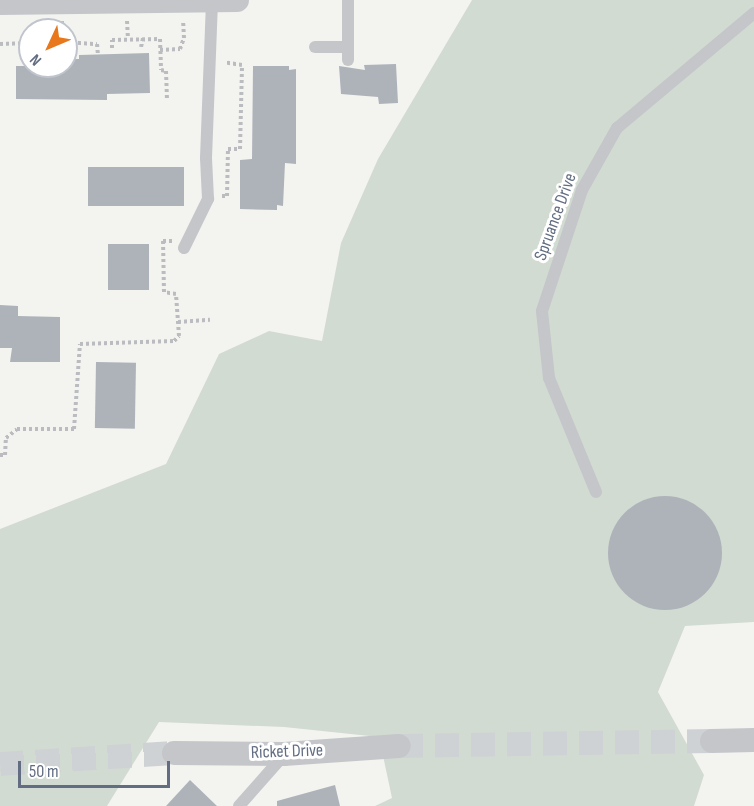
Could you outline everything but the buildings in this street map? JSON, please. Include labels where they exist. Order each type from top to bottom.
[{"type":"street","points":[[0,3],[237,0]]},
{"type":"street","points":[[712,741],[754,740]]},
{"type":"street","name":"Ricket Drive","points":[[174,753],[284,754],[399,746]]},
{"type":"lane","points":[[348,0],[348,60]]},
{"type":"lane","points":[[180,244],[208,199],[206,158],[212,2]]},
{"type":"lane","name":"Spruance Drive","points":[[596,492],[549,378],[542,311],[578,201],[617,128],[754,13]]},
{"type":"lane","points":[[315,47],[348,47]]},
{"type":"lane","points":[[239,806],[284,754]]},
{"type":"path","points":[[160,50],[180,49],[184,38],[181,2]]},
{"type":"path","points":[[141,47],[143,38]]},
{"type":"path","points":[[112,48],[112,40],[160,39],[161,70],[166,71],[167,99]]},
{"type":"path","points":[[0,44],[18,43]]},
{"type":"path","points":[[78,43],[97,44],[98,55]]},
{"type":"path","points":[[219,196],[227,196],[228,149],[240,149],[242,65],[221,62],[221,51]]},
{"type":"path","points":[[0,455],[5,455],[6,438],[17,429],[74,429],[80,344],[174,342],[179,336],[176,294],[164,292],[163,241],[180,244]]},
{"type":"path","points":[[178,322],[210,320]]},
{"type":"shaded area","points":[[472,0],[754,0],[754,622],[685,626],[658,692],[704,775],[694,806],[375,806],[392,798],[379,737],[284,727],[159,722],[107,806],[0,806],[0,529],[166,464],[219,354],[269,331],[322,341],[341,243],[378,159]]},
{"type":"tunnel","points":[[399,746],[712,741]]},
{"type":"tunnel","points":[[0,764],[174,753]]}]
